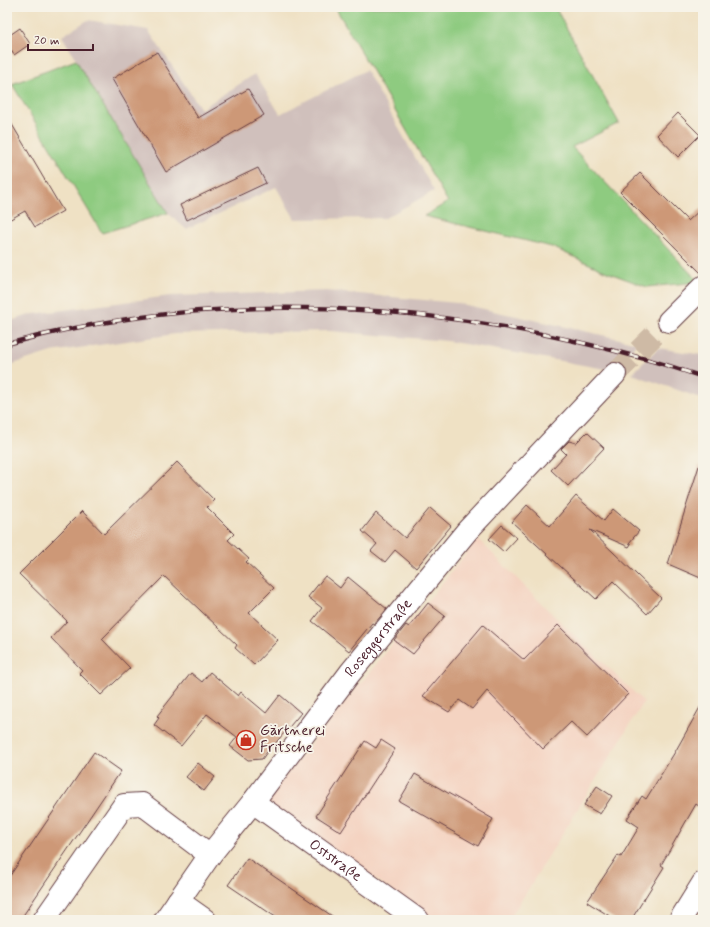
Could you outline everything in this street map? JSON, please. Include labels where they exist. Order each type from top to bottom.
[{"type":"street","points":[[669,321],[703,287]]},
{"type":"street","name":"Roseggerstraße","points":[[165,920],[210,855],[253,802],[350,673],[467,531],[615,374]]},
{"type":"street","name":"Oststraße","points":[[253,802],[418,920]]},
{"type":"street","points":[[44,920],[124,805],[142,804],[210,855]]},
{"type":"street","points":[[680,920],[703,883]]},
{"type":"street","points":[[178,902],[205,920]]},
{"type":"shaded area","points":[[88,20],[148,30],[201,109],[255,74],[280,114],[366,70],[434,191],[385,218],[295,219],[276,187],[186,229],[168,213],[62,36]]},
{"type":"shaded area","points":[[326,291],[457,303],[638,343],[611,370],[447,341],[330,331],[175,334],[51,352],[7,366],[7,322],[33,314],[170,296]]},
{"type":"shaded area","points":[[658,348],[703,355],[703,399],[632,374]]},
{"type":"shaded area","points":[[478,539],[548,610],[644,702],[509,920],[433,920],[265,801]]},
{"type":"green space","points":[[335,7],[555,7],[619,123],[572,147],[699,282],[647,287],[607,272],[552,247],[424,216],[448,202]]},
{"type":"green space","points":[[76,60],[168,213],[102,233],[12,84]]},
{"type":"building","points":[[20,28],[30,44],[14,55],[7,44],[7,37]]},
{"type":"building","points":[[157,52],[198,118],[248,89],[264,115],[166,172],[112,79]]},
{"type":"building","points":[[678,113],[700,135],[678,157],[657,135]]},
{"type":"building","points":[[7,116],[63,211],[35,227],[25,211],[7,221]]},
{"type":"building","points":[[258,168],[266,183],[187,220],[180,205]]},
{"type":"building","points":[[640,173],[688,221],[703,207],[703,275],[620,192]]},
{"type":"building","points":[[587,432],[604,448],[568,486],[551,470],[566,454],[561,449],[569,441],[576,443]]},
{"type":"building","points":[[177,462],[214,500],[207,507],[234,534],[228,540],[249,559],[246,562],[274,588],[249,613],[278,640],[254,665],[235,648],[237,645],[164,576],[102,639],[130,668],[101,695],[79,673],[82,670],[51,638],[67,621],[19,574],[82,511],[104,534]]},
{"type":"building","points":[[699,466],[703,466],[703,579],[668,564]]},
{"type":"building","points":[[576,496],[604,521],[613,509],[639,531],[629,543],[631,544],[629,547],[590,530],[661,598],[647,614],[613,581],[596,599],[512,522],[527,505],[550,526]]},
{"type":"building","points":[[430,508],[451,526],[416,568],[395,550],[385,562],[371,551],[377,544],[362,531],[376,513],[405,538]]},
{"type":"building","points":[[502,525],[517,538],[504,552],[489,539]]},
{"type":"building","points":[[325,576],[340,588],[348,577],[387,609],[374,624],[372,623],[349,651],[312,621],[322,608],[308,597]]},
{"type":"building","points":[[428,603],[445,616],[413,654],[394,640],[406,625],[409,627]]},
{"type":"building","points":[[483,625],[524,660],[558,625],[628,694],[587,737],[571,722],[543,749],[487,691],[472,709],[459,700],[449,712],[423,696]]},
{"type":"building","points":[[210,672],[238,696],[241,692],[266,713],[280,695],[301,713],[273,746],[272,745],[262,759],[248,760],[230,746],[237,737],[207,714],[181,746],[154,725],[159,718],[157,716],[191,673],[202,682]]},
{"type":"building","points":[[703,702],[703,809],[696,804],[661,865],[664,867],[631,920],[616,920],[587,902],[618,855],[621,857],[639,827],[627,819],[642,796],[646,799]]},
{"type":"building","points":[[381,740],[395,749],[341,832],[316,816],[365,741],[376,748]]},
{"type":"building","points":[[94,752],[121,771],[20,920],[7,920],[7,880]]},
{"type":"building","points":[[198,763],[215,777],[204,791],[186,777]]},
{"type":"building","points":[[415,774],[493,819],[478,846],[399,801]]},
{"type":"building","points":[[597,786],[612,796],[600,814],[584,805]]},
{"type":"building","points":[[247,858],[338,920],[280,920],[228,885]]},
{"type":"tunnel","points":[[615,374],[669,321]]},
{"type":"railway","points":[[7,344],[86,326],[165,314],[246,308],[327,308],[407,314],[488,324],[567,339],[652,361],[703,377]]},
{"type":"place","name":"Gärtnerei Fritsche","points":[[246,740]]}]
